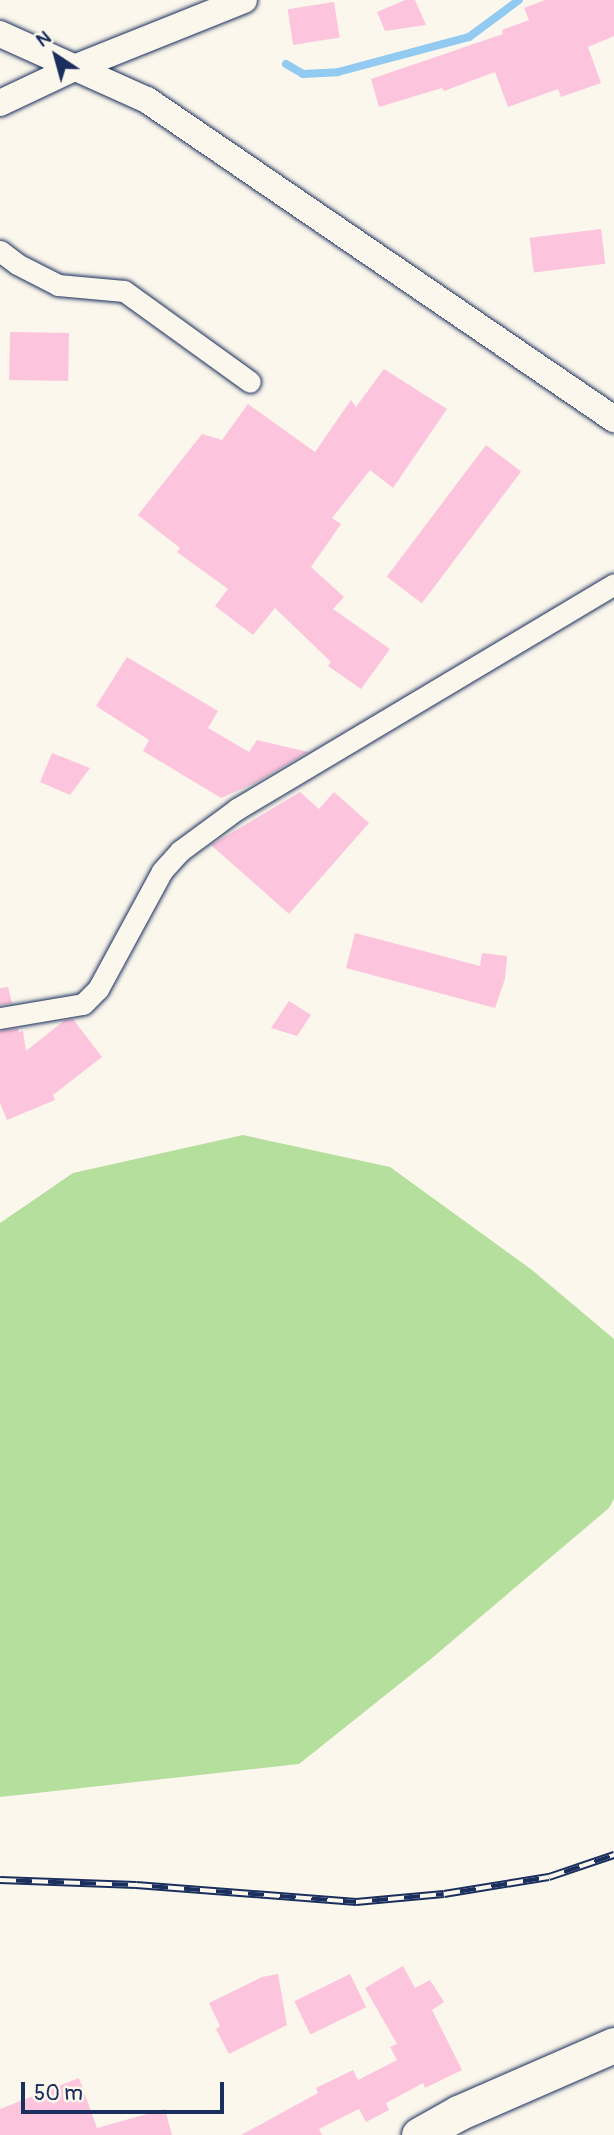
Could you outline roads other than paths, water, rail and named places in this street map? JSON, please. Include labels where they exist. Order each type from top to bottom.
[{"type":"main road","points":[[419,2135],[458,2113],[614,2045]]},
{"type":"street","points":[[0,103],[74,68],[244,0]]},
{"type":"street","points":[[0,34],[147,100],[614,419]]},
{"type":"street","points":[[0,251],[17,264],[58,285],[124,291],[250,382]]},
{"type":"street","points":[[0,1018],[83,1004],[98,989],[162,871],[180,851],[237,809],[614,584]]},
{"type":"waterway","points":[[286,64],[303,74],[338,72],[469,37],[519,0]]},
{"type":"railway","points":[[0,1880],[136,1885],[356,1902],[444,1894],[549,1877],[614,1855]]}]
